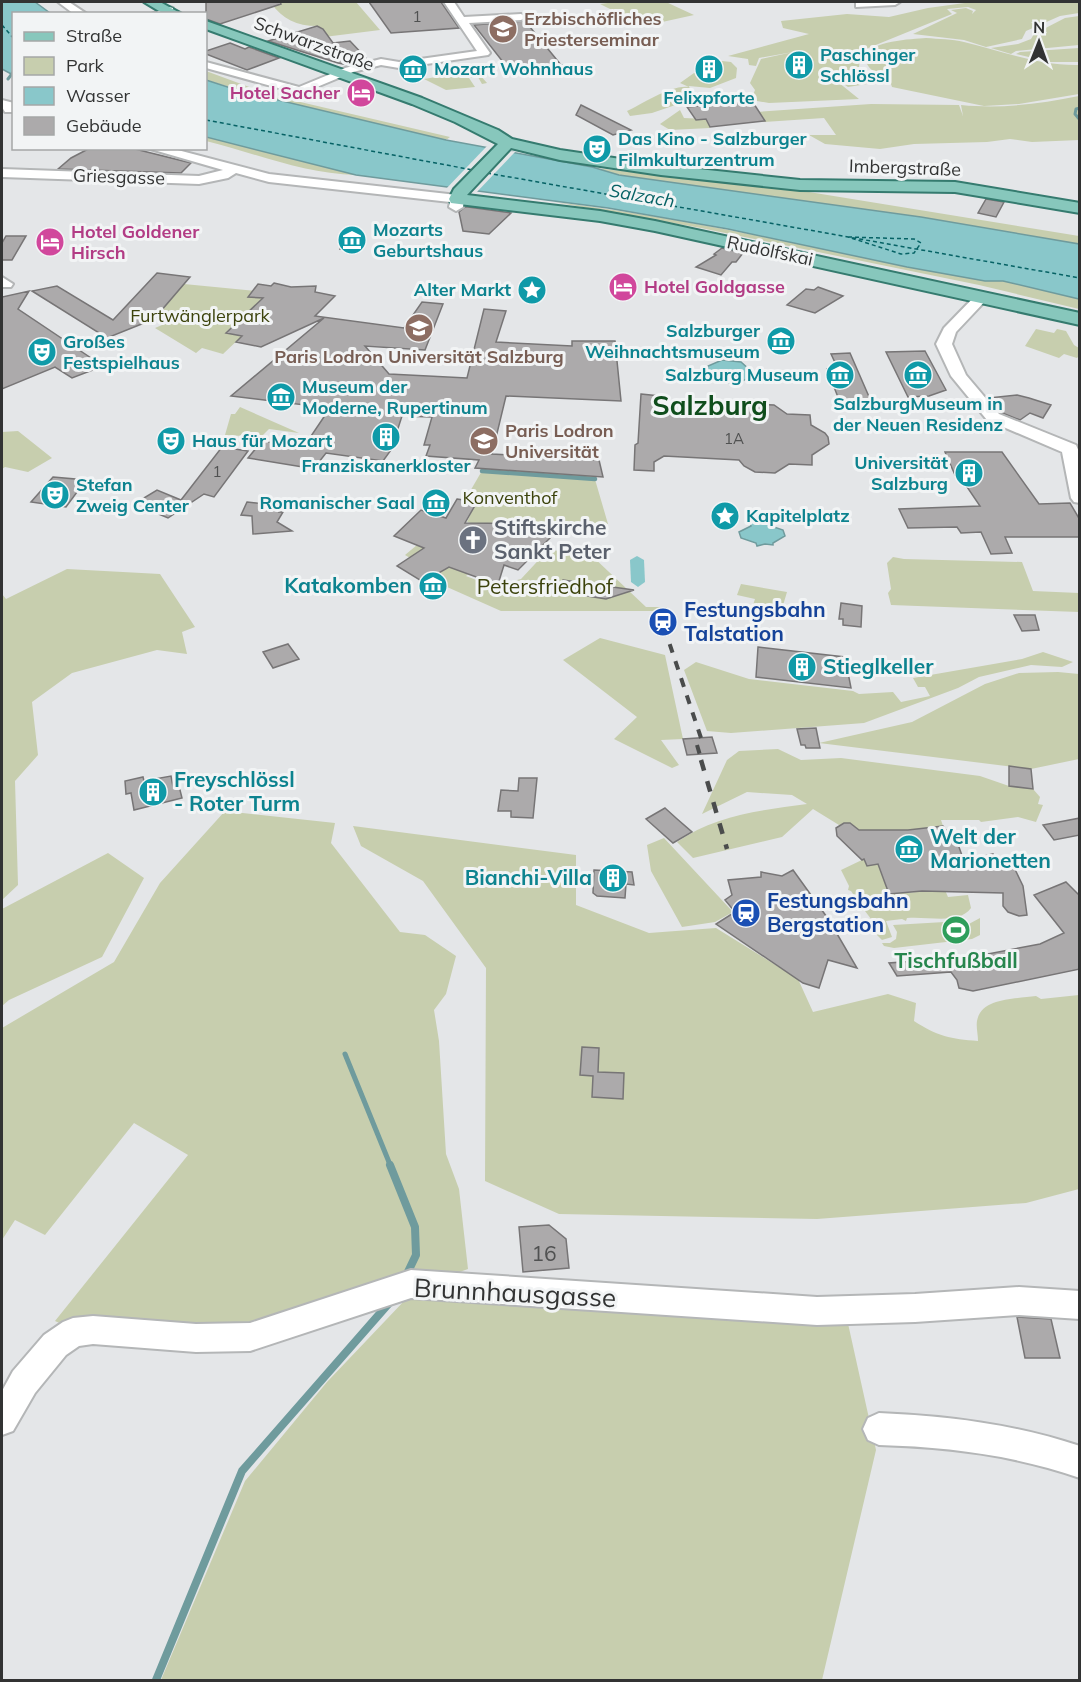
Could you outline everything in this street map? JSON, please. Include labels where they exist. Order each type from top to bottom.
[{"type":"main road","points":[[151,2],[167,12]]},
{"type":"main road","name":"Schwarzstraße","points":[[207,25],[476,125],[500,136],[504,146],[638,168],[728,177]]},
{"type":"main road","points":[[458,200],[504,146]]},
{"type":"main road","name":"Imbergstraße","points":[[728,177],[800,184],[956,187],[1080,208]]},
{"type":"main road","name":"Rudolfskai","points":[[458,200],[633,222],[1080,319]]},
{"type":"street","points":[[63,2],[79,12]]},
{"type":"street","points":[[207,65],[300,91],[341,74],[381,62],[399,65],[484,53],[478,41],[449,2]]},
{"type":"street","points":[[860,4],[895,2]]},
{"type":"street","points":[[463,20],[521,17]]},
{"type":"street","points":[[458,44],[478,41]]},
{"type":"street","points":[[381,62],[385,55],[395,52]]},
{"type":"street","points":[[161,150],[269,178],[458,200]]},
{"type":"street","name":"Griesgasse","points":[[2,173],[199,180],[223,176],[234,169]]},
{"type":"street","points":[[2,281],[6,284],[2,286]]},
{"type":"street","points":[[982,297],[949,331],[944,344],[947,352],[960,376],[993,417],[1070,449],[1080,498]]},
{"type":"street","name":"Brunnhausgasse","points":[[2,1420],[24,1382],[55,1345],[73,1332],[93,1330],[196,1338],[250,1338],[398,1288],[817,1311],[915,1308],[1019,1301],[1080,1305]]},
{"type":"street","points":[[879,1429],[938,1431],[996,1437],[1026,1444],[1080,1462]]},
{"type":"green space","points":[[237,2],[356,2],[380,30],[324,37],[317,26],[303,25],[291,20],[271,3],[247,6]]},
{"type":"green space","points":[[666,2],[694,15],[644,26],[600,4]]},
{"type":"green space","points":[[972,2],[1079,2],[1079,13],[1060,16],[1026,31],[1022,39],[986,47],[964,40],[913,34],[957,13],[951,10],[966,8],[973,11],[972,14],[976,10],[968,7],[947,9],[952,14],[861,51],[859,67],[886,81],[848,87],[823,70],[859,99],[769,103],[751,100],[755,90],[750,83],[761,59],[793,52],[759,58],[756,66],[749,65],[748,59],[728,56],[809,34],[783,28],[781,21],[847,14],[889,17],[928,8]]},
{"type":"green space","points":[[1079,16],[1079,45],[1016,51],[1011,54],[991,48],[1018,44],[1031,39],[1034,34],[1065,18]]},
{"type":"green space","points":[[926,38],[959,41],[1049,63],[1079,65],[1079,94],[1019,104],[984,106],[892,87],[889,78],[873,71],[864,56],[868,51],[883,44]]},
{"type":"green space","points":[[1079,48],[1079,62],[1050,62],[1016,54],[1020,52]]},
{"type":"green space","points":[[722,61],[731,62],[737,68],[736,78],[710,88],[689,86],[693,99],[652,113],[630,116],[627,111],[666,91],[689,87],[680,83],[694,73],[707,75],[707,72],[718,70],[711,66]]},
{"type":"green space","points":[[472,66],[487,83],[482,84],[478,77],[469,78],[475,87],[446,90],[424,79],[460,73],[456,68]]},
{"type":"green space","points":[[207,71],[274,96],[268,98],[207,80]]},
{"type":"green space","points":[[1079,96],[1079,140],[1032,142],[1010,139],[914,144],[880,149],[825,144],[809,135],[836,135],[824,118],[764,122],[756,112],[871,104],[959,105],[963,116],[961,105],[1020,105]]},
{"type":"green space","points":[[279,97],[450,137],[446,140],[274,100]]},
{"type":"green space","points":[[680,110],[684,118],[706,119],[710,128],[670,130],[660,124]]},
{"type":"green space","points":[[207,137],[349,171],[356,175],[299,167],[207,141]]},
{"type":"green space","points":[[595,168],[809,192],[1079,236],[1079,244],[921,217],[619,175]]},
{"type":"green space","points":[[554,202],[663,218],[931,271],[985,281],[1003,281],[1079,299],[1079,309],[979,285],[701,228]]},
{"type":"green space","name":"Furtwänglerpark","points":[[184,284],[265,292],[260,298],[263,299],[227,333],[242,336],[223,354],[202,348],[196,353],[155,328],[169,322],[159,316],[155,318]]},
{"type":"green space","points":[[1036,329],[1054,333],[1057,329],[1066,331],[1074,345],[1079,348],[1079,356],[1077,358],[1064,354],[1059,358],[1025,346]]},
{"type":"green space","points":[[240,407],[299,433],[269,429],[261,437],[225,435],[231,414],[235,414]]},
{"type":"green space","points":[[18,431],[52,458],[28,472],[5,467],[2,469],[2,432]]},
{"type":"green space","name":"Konventhof","points":[[483,469],[594,476],[608,524],[475,524],[467,522],[476,502],[465,500]]},
{"type":"green space","name":"Petersfriedhof","points":[[417,545],[476,567],[466,576],[492,586],[521,579],[547,551],[593,549],[596,552],[590,554],[646,607],[667,607],[666,611],[501,611],[429,579],[437,574],[405,555]]},
{"type":"green space","points":[[893,557],[1022,562],[1033,591],[1079,593],[1079,612],[891,605],[888,593],[891,589],[887,563]]},
{"type":"green space","points":[[67,569],[160,574],[195,627],[182,632],[187,654],[157,650],[72,673],[32,702],[38,755],[15,781],[18,885],[2,900],[2,594],[6,599]]},
{"type":"green space","points":[[741,584],[787,592],[781,612],[753,605],[755,599],[737,595]]},
{"type":"green space","points":[[600,638],[665,655],[683,739],[661,740],[679,765],[672,768],[614,739],[637,717],[563,660]]},
{"type":"green space","points":[[1043,652],[1073,662],[1062,667],[1031,665],[979,677],[958,688],[864,723],[731,733],[707,731],[684,670],[696,662],[749,679],[853,691],[859,694],[893,692],[901,702],[930,696],[925,687],[918,687],[913,678],[1022,659]]},
{"type":"green space","points":[[1019,673],[1079,674],[1079,759],[1031,769],[819,743],[912,722],[985,684]]},
{"type":"green space","points":[[778,749],[801,760],[841,758],[980,776],[1009,786],[1033,789],[1040,797],[1038,804],[1043,805],[1036,822],[1018,817],[981,822],[979,820],[941,820],[943,826],[908,830],[859,830],[850,823],[839,825],[813,809],[782,837],[693,858],[677,842],[692,833],[739,815],[807,804],[792,795],[747,792],[702,814],[727,760],[739,751]]},
{"type":"green space","points":[[225,811],[335,823],[331,843],[400,932],[425,935],[456,956],[446,994],[434,1010],[439,1041],[446,1154],[459,1189],[468,1269],[236,1352],[96,1340],[55,1321],[188,1155],[134,1123],[45,1235],[15,1220],[2,1240],[2,1028],[114,962],[160,883]]},
{"type":"green space","points":[[353,826],[576,855],[576,905],[649,933],[716,928],[798,979],[813,1012],[888,994],[916,1003],[914,1021],[930,1030],[952,1038],[978,1041],[977,1023],[980,1013],[992,1003],[1036,996],[1041,999],[1079,995],[1079,1189],[1026,1203],[817,1219],[559,1214],[485,1181],[486,968],[423,881],[361,846]]},
{"type":"green space","points":[[664,838],[733,912],[715,922],[682,927],[651,871],[647,845]]},
{"type":"green space","points":[[108,853],[144,878],[102,957],[9,1000],[2,1006],[2,909]]},
{"type":"green space","points":[[864,859],[878,864],[889,894],[945,890],[948,897],[968,895],[971,908],[966,913],[951,918],[907,918],[906,921],[902,919],[886,921],[892,937],[882,940],[875,933],[875,928],[880,926],[880,923],[871,923],[865,911],[861,911],[862,907],[848,890],[849,886],[841,870]]},
{"type":"green space","points":[[980,918],[980,935],[972,939],[894,948],[884,946],[882,943],[890,943],[896,939],[897,932],[893,925],[962,921],[967,925]]},
{"type":"green space","points":[[475,1295],[847,1319],[876,1450],[822,1680],[161,1680],[245,1481],[327,1382],[405,1300]]},
{"type":"water","points":[[2,2],[35,2],[49,12],[12,12],[12,74],[2,69]]},
{"type":"water","name":"Salzach","points":[[207,80],[240,91],[446,140],[592,167],[619,175],[921,217],[1079,244],[1079,299],[1003,281],[985,281],[907,267],[728,229],[608,208],[356,175],[207,137]]},
{"type":"water","points":[[722,360],[741,362],[751,371],[750,377],[739,382],[727,383],[710,377],[706,372],[708,366]]},
{"type":"water","points":[[766,519],[768,525],[783,530],[785,536],[773,545],[757,546],[756,543],[741,538],[739,532],[751,526],[750,520]]},
{"type":"pier","points":[[487,146],[515,152],[475,194],[444,191]]},
{"type":"building","points":[[206,2],[280,2],[281,4],[220,24],[207,19]]},
{"type":"building","points":[[369,2],[441,2],[459,28],[391,33]]},
{"type":"building","points":[[524,21],[561,65],[510,71],[474,25]]},
{"type":"building","points":[[317,26],[323,29],[333,43],[350,41],[368,60],[348,65],[268,41]]},
{"type":"building","points":[[230,43],[279,58],[247,70],[207,54],[207,51]]},
{"type":"building","points":[[752,101],[765,121],[710,127],[706,119],[696,120],[687,107]]},
{"type":"building","points":[[581,105],[631,130],[613,135],[576,115]]},
{"type":"building","points":[[86,150],[139,150],[191,163],[181,173],[58,169],[71,158]]},
{"type":"building","points":[[986,199],[1004,202],[996,217],[978,213]]},
{"type":"building","points":[[465,207],[511,213],[489,234],[463,231],[459,212]]},
{"type":"building","name":"Mozarts Geburtshaus","points":[[346,232],[363,233],[356,250],[340,249]]},
{"type":"building","points":[[6,236],[26,236],[12,260],[2,260],[2,243]]},
{"type":"building","points":[[722,248],[743,253],[721,275],[696,267],[716,255],[714,254]]},
{"type":"building","points":[[157,273],[190,277],[154,319],[107,338],[32,291],[57,286],[113,320]]},
{"type":"building","points":[[274,283],[291,287],[316,286],[315,292],[335,296],[315,316],[404,328],[422,302],[443,304],[425,350],[365,346],[389,374],[467,378],[484,309],[506,311],[496,342],[572,346],[572,341],[615,341],[621,401],[506,396],[492,454],[599,460],[603,477],[475,468],[479,460],[426,456],[430,445],[424,445],[432,417],[402,416],[391,450],[383,461],[326,453],[315,467],[309,468],[248,458],[262,441],[303,448],[330,408],[231,396],[324,318],[261,347],[236,342],[242,336],[226,333],[263,298],[248,297],[258,284],[271,286]]},
{"type":"building","points":[[818,287],[843,296],[815,313],[787,305],[806,289],[814,290]]},
{"type":"building","name":"Großes Festspielhaus","points":[[29,291],[18,309],[103,366],[72,378],[55,367],[2,389],[2,297]]},
{"type":"building","points":[[925,351],[946,390],[929,396],[908,397],[886,352]]},
{"type":"building","points":[[850,353],[870,399],[841,405],[827,369],[838,369],[831,354]]},
{"type":"building","points":[[641,394],[660,396],[659,404],[669,410],[739,413],[754,404],[774,405],[787,414],[810,415],[811,425],[825,433],[829,444],[812,455],[812,465],[789,464],[775,473],[755,472],[739,460],[664,456],[654,462],[654,471],[634,470]]},
{"type":"building","points":[[1017,395],[1051,405],[1043,418],[1030,413],[1020,420],[1000,412],[988,398]]},
{"type":"building","points":[[222,447],[248,451],[214,497],[204,494],[168,518],[144,508],[148,505],[139,501],[157,490],[181,500]]},
{"type":"building","points":[[945,452],[1002,452],[1039,504],[1070,503],[1080,520],[1080,537],[1005,537],[1012,553],[991,554],[981,532],[961,533],[957,527],[908,528],[899,509],[980,506],[959,475],[955,475]]},
{"type":"building","points":[[53,477],[86,480],[66,507],[31,502]]},
{"type":"building","points":[[457,499],[477,502],[465,523],[564,524],[518,570],[504,565],[499,581],[490,582],[449,567],[423,582],[397,566],[424,548],[394,536],[421,510],[446,518]]},
{"type":"building","points":[[247,502],[282,506],[279,512],[283,512],[277,522],[292,531],[253,534],[252,516],[241,515]]},
{"type":"building","points":[[563,580],[634,590],[606,599],[561,592]]},
{"type":"building","points":[[841,603],[862,606],[861,627],[843,625],[843,619],[839,619]]},
{"type":"building","points":[[1014,615],[1035,615],[1039,630],[1022,631]]},
{"type":"building","points":[[288,644],[299,659],[273,668],[263,652]]},
{"type":"building","name":"Stieglkeller","points":[[758,647],[845,657],[851,688],[756,677]]},
{"type":"building","points":[[816,728],[820,748],[806,748],[805,745],[801,745],[797,729]]},
{"type":"building","points":[[712,737],[717,753],[687,755],[683,739]]},
{"type":"building","points":[[1009,766],[1031,769],[1033,789],[1009,786]]},
{"type":"building","name":"Freyschlössl - Roter Turm","points":[[171,776],[173,787],[179,786],[182,798],[134,810],[131,793],[126,794],[125,781],[143,777],[144,781]]},
{"type":"building","points":[[519,778],[537,778],[533,818],[511,817],[511,811],[498,811],[501,790],[518,791]]},
{"type":"building","points":[[665,808],[692,832],[673,843],[646,819]]},
{"type":"building","points":[[1080,818],[1080,835],[1054,840],[1043,825]]},
{"type":"building","points":[[844,823],[850,823],[859,830],[908,830],[943,826],[959,847],[964,861],[993,854],[994,857],[1000,857],[1002,860],[1010,859],[1023,886],[1027,915],[1019,916],[1008,912],[1003,906],[1003,893],[922,891],[889,894],[878,864],[867,866],[864,859],[862,860],[837,836],[836,828]]},
{"type":"building","name":"Bianchi-Villa","points":[[594,870],[632,872],[634,885],[626,884],[625,898],[597,896],[593,893]]},
{"type":"building","points":[[793,870],[829,920],[857,968],[828,960],[819,988],[803,983],[716,924],[735,912],[725,900],[732,895],[728,880],[761,877],[761,872],[782,876]]},
{"type":"building","points":[[1066,882],[1080,896],[1080,969],[973,991],[959,988],[951,972],[897,976],[889,963],[972,957],[1040,944],[1064,933],[1034,895]]},
{"type":"building","points":[[582,1047],[599,1048],[598,1072],[624,1073],[623,1099],[592,1097],[593,1076],[580,1075]]},
{"type":"building","points":[[549,1225],[566,1239],[569,1268],[523,1272],[519,1227]]},
{"type":"building","points":[[1017,1317],[1051,1319],[1060,1358],[1025,1358]]},
{"type":"waterway","points":[[516,72],[569,65]]},
{"type":"waterway","points":[[8,79],[12,74]]},
{"type":"waterway","points":[[1080,108],[1076,109],[1075,114],[1080,120]]},
{"type":"waterway","points":[[482,471],[595,479]]},
{"type":"waterway","points":[[637,560],[638,582]]},
{"type":"waterway","points":[[345,1054],[391,1167]]},
{"type":"waterway","points":[[390,1165],[415,1227],[416,1255],[406,1276]]},
{"type":"waterway","points":[[156,1680],[242,1471],[390,1302]]},
{"type":"ferry route","points":[[2,25],[12,37]]},
{"type":"ferry route","points":[[207,120],[473,170]]},
{"type":"ferry route","points":[[487,173],[849,237]]},
{"type":"ferry route","points":[[849,237],[914,239],[921,243],[917,249]]},
{"type":"ferry route","points":[[849,237],[917,249]]},
{"type":"ferry route","points":[[849,237],[901,254],[914,253],[917,249]]},
{"type":"ferry route","points":[[917,249],[1080,278]]},
{"type":"railway","points":[[664,627],[701,738]]},
{"type":"railway","points":[[697,745],[702,762]]},
{"type":"railway","points":[[701,760],[727,849]]},
{"type":"place","name":"Erzbischöfliches Priesterseminar","points":[[503,29]]},
{"type":"place","name":"Paschinger Schlössl","points":[[799,65]]},
{"type":"place","name":"Mozart Wohnhaus","points":[[413,69]]},
{"type":"place","name":"Felixpforte","points":[[709,69]]},
{"type":"place","name":"Hotel Sacher","points":[[361,93]]},
{"type":"place","name":"Das Kino - Salzburger Filmkulturzentrum","points":[[597,149]]},
{"type":"place","name":"Mozarts Geburtshaus","points":[[352,240]]},
{"type":"place","name":"Hotel Goldener Hirsch","points":[[50,242]]},
{"type":"place","name":"Hotel Goldgasse","points":[[623,287]]},
{"type":"place","name":"Alter Markt","points":[[532,290]]},
{"type":"place","name":"Paris Lodron Universität Salzburg","points":[[419,328]]},
{"type":"place","name":"Salzburger Weihnachtsmuseum","points":[[781,341]]},
{"type":"place","name":"Großes Festspielhaus","points":[[42,352]]},
{"type":"place","name":"Salzburg Museum","points":[[840,375]]},
{"type":"place","name":"SalzburgMuseum in der Neuen Residenz","points":[[918,375]]},
{"type":"place","name":"Museum der Moderne, Rupertinum","points":[[281,397]]},
{"type":"place","name":"Franziskanerkloster","points":[[386,437]]},
{"type":"place","name":"Haus für Mozart","points":[[171,441]]},
{"type":"place","name":"Paris Lodron Universität","points":[[484,441]]},
{"type":"place","name":"Universität Salzburg","points":[[969,473]]},
{"type":"place","name":"Stefan Zweig Center","points":[[55,495]]},
{"type":"place","name":"Romanischer Saal","points":[[436,503]]},
{"type":"place","name":"Kapitelplatz","points":[[725,516]]},
{"type":"place","name":"Stiftskirche Sankt Peter","points":[[473,540]]},
{"type":"place","name":"Katakomben","points":[[433,586]]},
{"type":"place","name":"Festungsbahn Talstation","points":[[663,622]]},
{"type":"place","name":"Stieglkeller","points":[[802,667]]},
{"type":"place","name":"Freyschlössl - Roter Turm","points":[[153,792]]},
{"type":"place","name":"Welt der Marionetten","points":[[909,849]]},
{"type":"place","name":"Bianchi-Villa","points":[[613,878]]},
{"type":"place","name":"Festungsbahn Bergstation","points":[[746,913]]},
{"type":"place","name":"Tischfußball","points":[[956,930]]},
{"type":"district","name":"Salzburg","points":[[710,406]]}]
